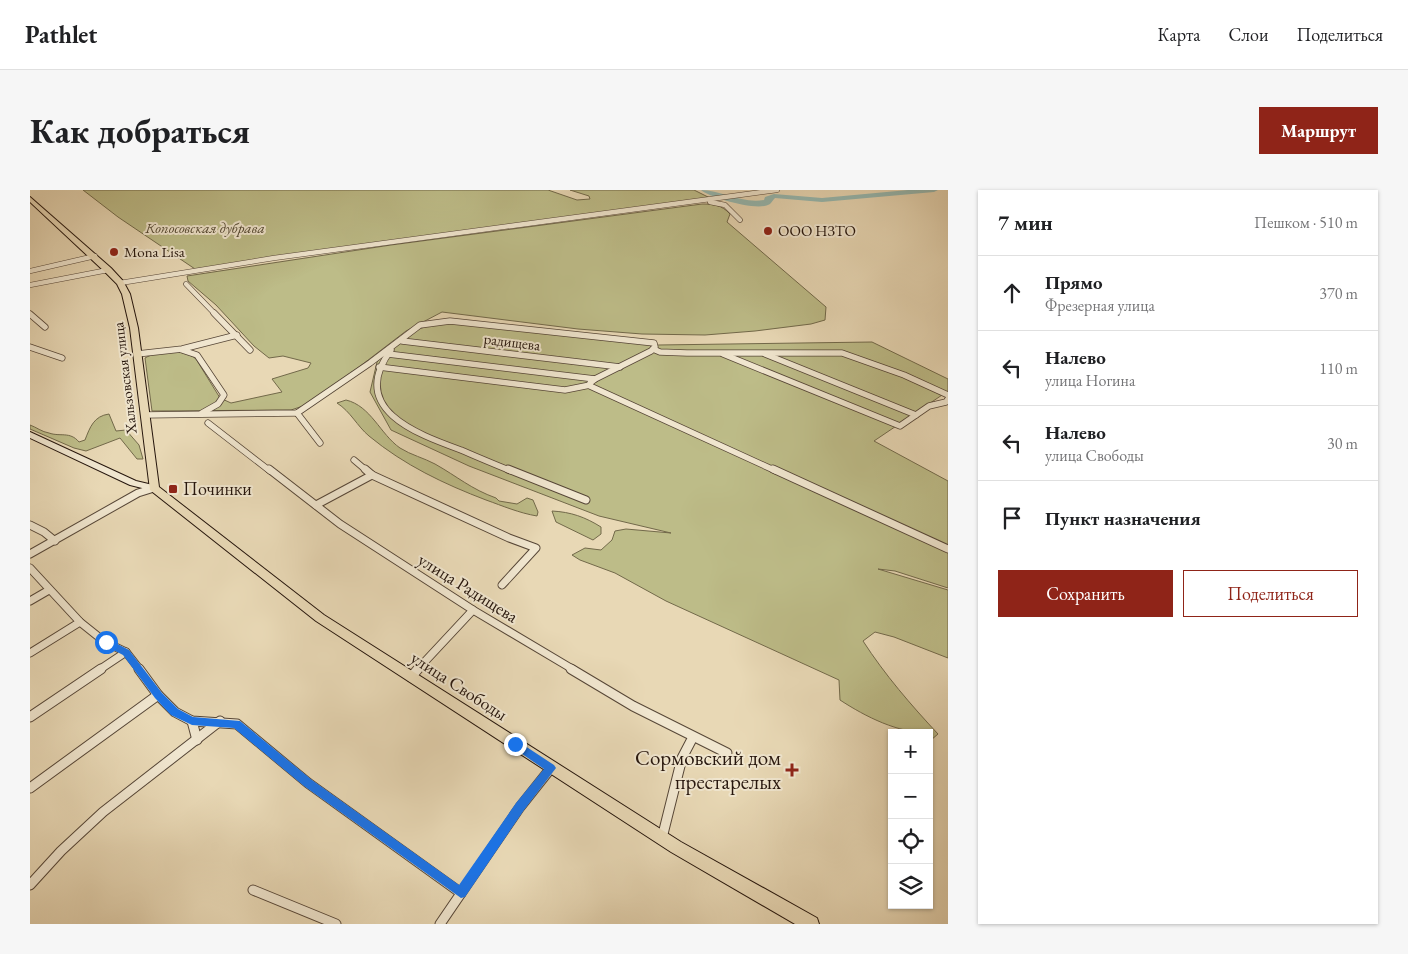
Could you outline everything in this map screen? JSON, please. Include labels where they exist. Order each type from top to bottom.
[{"type":"main road","name":"Хальзовская улица","points":[[30,199],[95,256],[120,283],[130,307],[154,488]]},
{"type":"main road","name":"улица Свободы","points":[[154,488],[320,618],[662,838],[730,880],[811,924]]},
{"type":"street","points":[[120,283],[284,257],[777,190]]},
{"type":"street","points":[[699,201],[725,205],[740,220]]},
{"type":"street","points":[[30,271],[95,256]]},
{"type":"street","points":[[30,285],[108,270]]},
{"type":"street","points":[[186,284],[250,350]]},
{"type":"street","points":[[30,314],[45,327]]},
{"type":"street","points":[[144,415],[297,412],[370,363],[407,332],[420,325],[450,321],[465,321],[654,343],[654,348]]},
{"type":"street","points":[[586,500],[438,442],[403,425],[385,406],[381,397],[376,376],[379,367],[388,354],[416,331],[432,326],[458,323],[654,348],[660,352],[842,352],[904,375],[948,397],[946,402],[929,406],[900,426],[721,353]]},
{"type":"street","points":[[137,354],[182,349],[237,335]]},
{"type":"street","name":"радищева","points":[[402,341],[620,367]]},
{"type":"street","points":[[30,347],[62,358]]},
{"type":"street","points":[[379,367],[565,390],[590,384],[595,379],[654,348]]},
{"type":"street","points":[[182,349],[197,355],[224,395],[222,402],[197,414]]},
{"type":"street","points":[[760,353],[916,415]]},
{"type":"street","points":[[388,354],[595,379]]},
{"type":"street","points":[[590,384],[948,549]]},
{"type":"street","points":[[297,412],[320,443]]},
{"type":"street","name":"улица Радищева","points":[[208,423],[340,524],[473,610],[616,696],[727,753]]},
{"type":"street","points":[[30,436],[133,483],[154,488]]},
{"type":"street","points":[[354,460],[372,475],[509,538],[536,548],[502,585]]},
{"type":"street","points":[[316,505],[372,475]]},
{"type":"street","points":[[30,554],[138,493],[154,488]]},
{"type":"street","points":[[30,524],[55,541]]},
{"type":"street","points":[[30,568],[80,622],[106,642],[126,652],[158,695],[175,712],[192,721],[220,721],[237,724],[308,783],[461,893]]},
{"type":"street","points":[[30,601],[49,590]]},
{"type":"street","points":[[411,677],[473,610]]},
{"type":"street","points":[[30,654],[80,622]]},
{"type":"street","points":[[30,717],[126,652]]},
{"type":"street","points":[[30,788],[158,695]]},
{"type":"street","points":[[192,721],[197,740]]},
{"type":"street","points":[[30,885],[61,851],[103,812],[220,721]]},
{"type":"street","points":[[662,838],[682,758],[693,737]]},
{"type":"street","points":[[440,924],[520,807],[551,768]]},
{"type":"street","points":[[253,890],[336,924]]},
{"type":"green space","name":"Копосовская дубрава","points":[[83,190],[548,190],[577,200],[590,199],[589,196],[570,190],[694,190],[710,198],[195,269],[118,217]]},
{"type":"green space","points":[[710,204],[727,211],[730,214],[727,222],[826,307],[825,320],[811,324],[755,331],[705,335],[642,334],[578,329],[442,312],[406,331],[303,406],[291,410],[152,411],[145,358],[157,353],[171,351],[191,355],[196,359],[220,398],[231,403],[282,392],[272,379],[308,368],[311,363],[283,356],[269,358],[254,346],[216,305],[188,281],[187,276],[391,245]]},
{"type":"green space","points":[[455,322],[658,345],[872,342],[948,379],[948,391],[874,441],[948,481],[948,588],[895,571],[878,569],[948,590],[948,658],[894,637],[875,632],[863,641],[880,666],[938,734],[933,738],[933,729],[902,729],[871,718],[840,700],[839,680],[666,601],[615,573],[580,560],[572,555],[585,548],[601,550],[612,540],[615,531],[626,529],[671,533],[599,516],[469,466],[391,430],[370,392],[377,362],[397,341],[411,332],[430,325]]},
{"type":"green space","points":[[346,400],[355,403],[369,414],[400,448],[435,464],[499,501],[517,504],[527,498],[533,500],[538,512],[537,516],[470,494],[410,465],[369,436],[337,403]]},
{"type":"green space","points":[[109,414],[116,431],[126,430],[139,445],[143,459],[137,459],[120,438],[86,451],[74,448],[30,429],[30,425],[53,434],[72,437],[79,442],[85,440],[96,420]]},
{"type":"green space","points":[[552,511],[572,514],[589,520],[601,527],[601,534],[593,540],[556,522]]},
{"type":"waterway","points":[[705,190],[715,196],[756,204],[767,202],[768,199],[774,196],[822,200],[934,190]]},
{"type":"place","name":"ООО НЗТО","points":[[768,231]]},
{"type":"place","name":"Mona Lisa","points":[[114,252]]},
{"type":"place","name":"Починки","points":[[173,489]]},
{"type":"place","name":"Сормовский дом престарелых","points":[[792,770]]},
{"type":"route","points":[[106,642],[126,652],[158,695],[175,712],[192,721],[220,721],[237,724],[308,783],[461,893],[520,807],[551,768],[515,744]]}]
